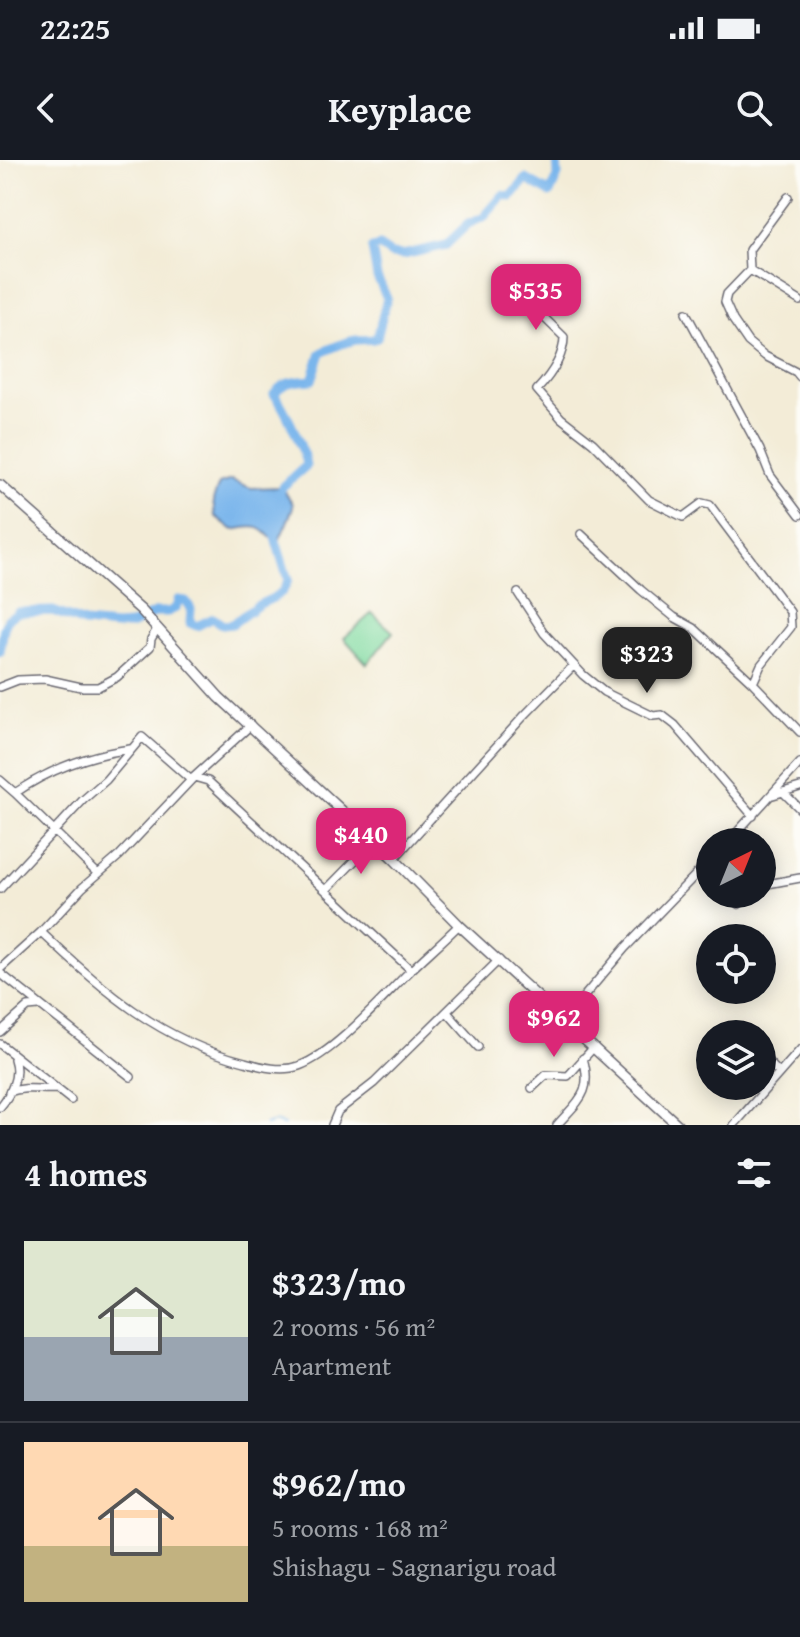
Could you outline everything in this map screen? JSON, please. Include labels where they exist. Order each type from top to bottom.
[{"type":"main road","points":[[0,485],[141,610],[196,674],[394,859],[459,925],[678,1125]]},
{"type":"street","points":[[788,197],[749,250],[750,270],[727,294],[725,302],[748,342],[800,377]]},
{"type":"street","points":[[750,270],[800,301]]},
{"type":"street","points":[[514,280],[524,298],[564,337],[564,348],[558,360],[537,390],[561,418],[593,443],[649,500],[683,517],[702,503],[710,505],[790,612],[791,627]]},
{"type":"street","points":[[686,313],[760,450],[770,475],[800,515]]},
{"type":"street","points":[[581,534],[641,590],[674,617],[694,628],[800,732]]},
{"type":"street","points":[[518,593],[544,633],[574,665],[604,692],[653,716],[662,715],[675,725],[753,816]]},
{"type":"street","points":[[753,683],[761,665],[800,619]]},
{"type":"street","points":[[0,687],[31,679],[57,680],[81,687],[98,687],[108,683],[150,647],[154,625]]},
{"type":"street","points":[[394,859],[574,665]]},
{"type":"street","points":[[131,1077],[26,996],[0,971],[82,888],[119,856],[192,778],[251,725]]},
{"type":"street","points":[[0,889],[83,800],[106,780],[142,737],[192,778],[208,781]]},
{"type":"street","points":[[15,793],[37,778],[80,759],[130,749]]},
{"type":"street","points":[[741,828],[800,763]]},
{"type":"street","points":[[204,768],[208,781],[411,970]]},
{"type":"street","points":[[0,780],[98,874]]},
{"type":"street","points":[[771,795],[800,787]]},
{"type":"street","points":[[783,792],[800,809]]},
{"type":"street","points":[[326,890],[374,841]]},
{"type":"street","points":[[564,1020],[625,948],[696,874]]},
{"type":"street","points":[[776,882],[800,878]]},
{"type":"street","points":[[41,932],[97,982],[163,1030],[197,1048],[289,1069],[302,1065],[326,1049],[459,925]]},
{"type":"street","points":[[332,1125],[338,1111],[358,1098],[499,960]]},
{"type":"street","points":[[26,996],[28,1007]]},
{"type":"street","points":[[0,1032],[28,1007],[39,1006]]},
{"type":"street","points":[[447,1012],[478,1047]]},
{"type":"street","points":[[0,1044],[71,1100]]},
{"type":"street","points":[[532,1088],[546,1075],[568,1076],[594,1047]]},
{"type":"street","points":[[734,1125],[800,1050]]},
{"type":"street","points":[[0,1107],[16,1077],[17,1063],[13,1057]]},
{"type":"street","points":[[557,1125],[585,1094],[588,1075],[583,1058]]},
{"type":"street","points":[[776,1070],[779,1073]]},
{"type":"street","points":[[9,1092],[26,1087],[41,1091],[56,1089]]},
{"type":"green space","points":[[372,613],[393,632],[367,664],[344,638]]},
{"type":"water","points":[[231,480],[251,488],[282,487],[293,505],[277,545],[258,528],[233,530],[215,516],[213,500],[219,484]]},
{"type":"waterway","points":[[278,496],[282,487],[306,466],[293,429],[274,394],[286,384],[312,380],[321,353],[351,341],[377,338],[387,298],[377,277],[372,248],[379,246],[391,254],[403,255],[446,245],[468,224],[484,217],[503,195],[511,197],[526,179],[550,193],[558,175],[557,160]]},
{"type":"waterway","points":[[0,652],[8,619],[18,612],[53,611],[84,623],[131,625],[156,612],[176,608],[178,600],[186,601],[191,609],[190,623],[197,626],[213,618],[223,625],[232,624],[283,591],[288,580],[274,534]]},
{"type":"waterway","points":[[265,1125],[274,1122],[284,1125]]}]
